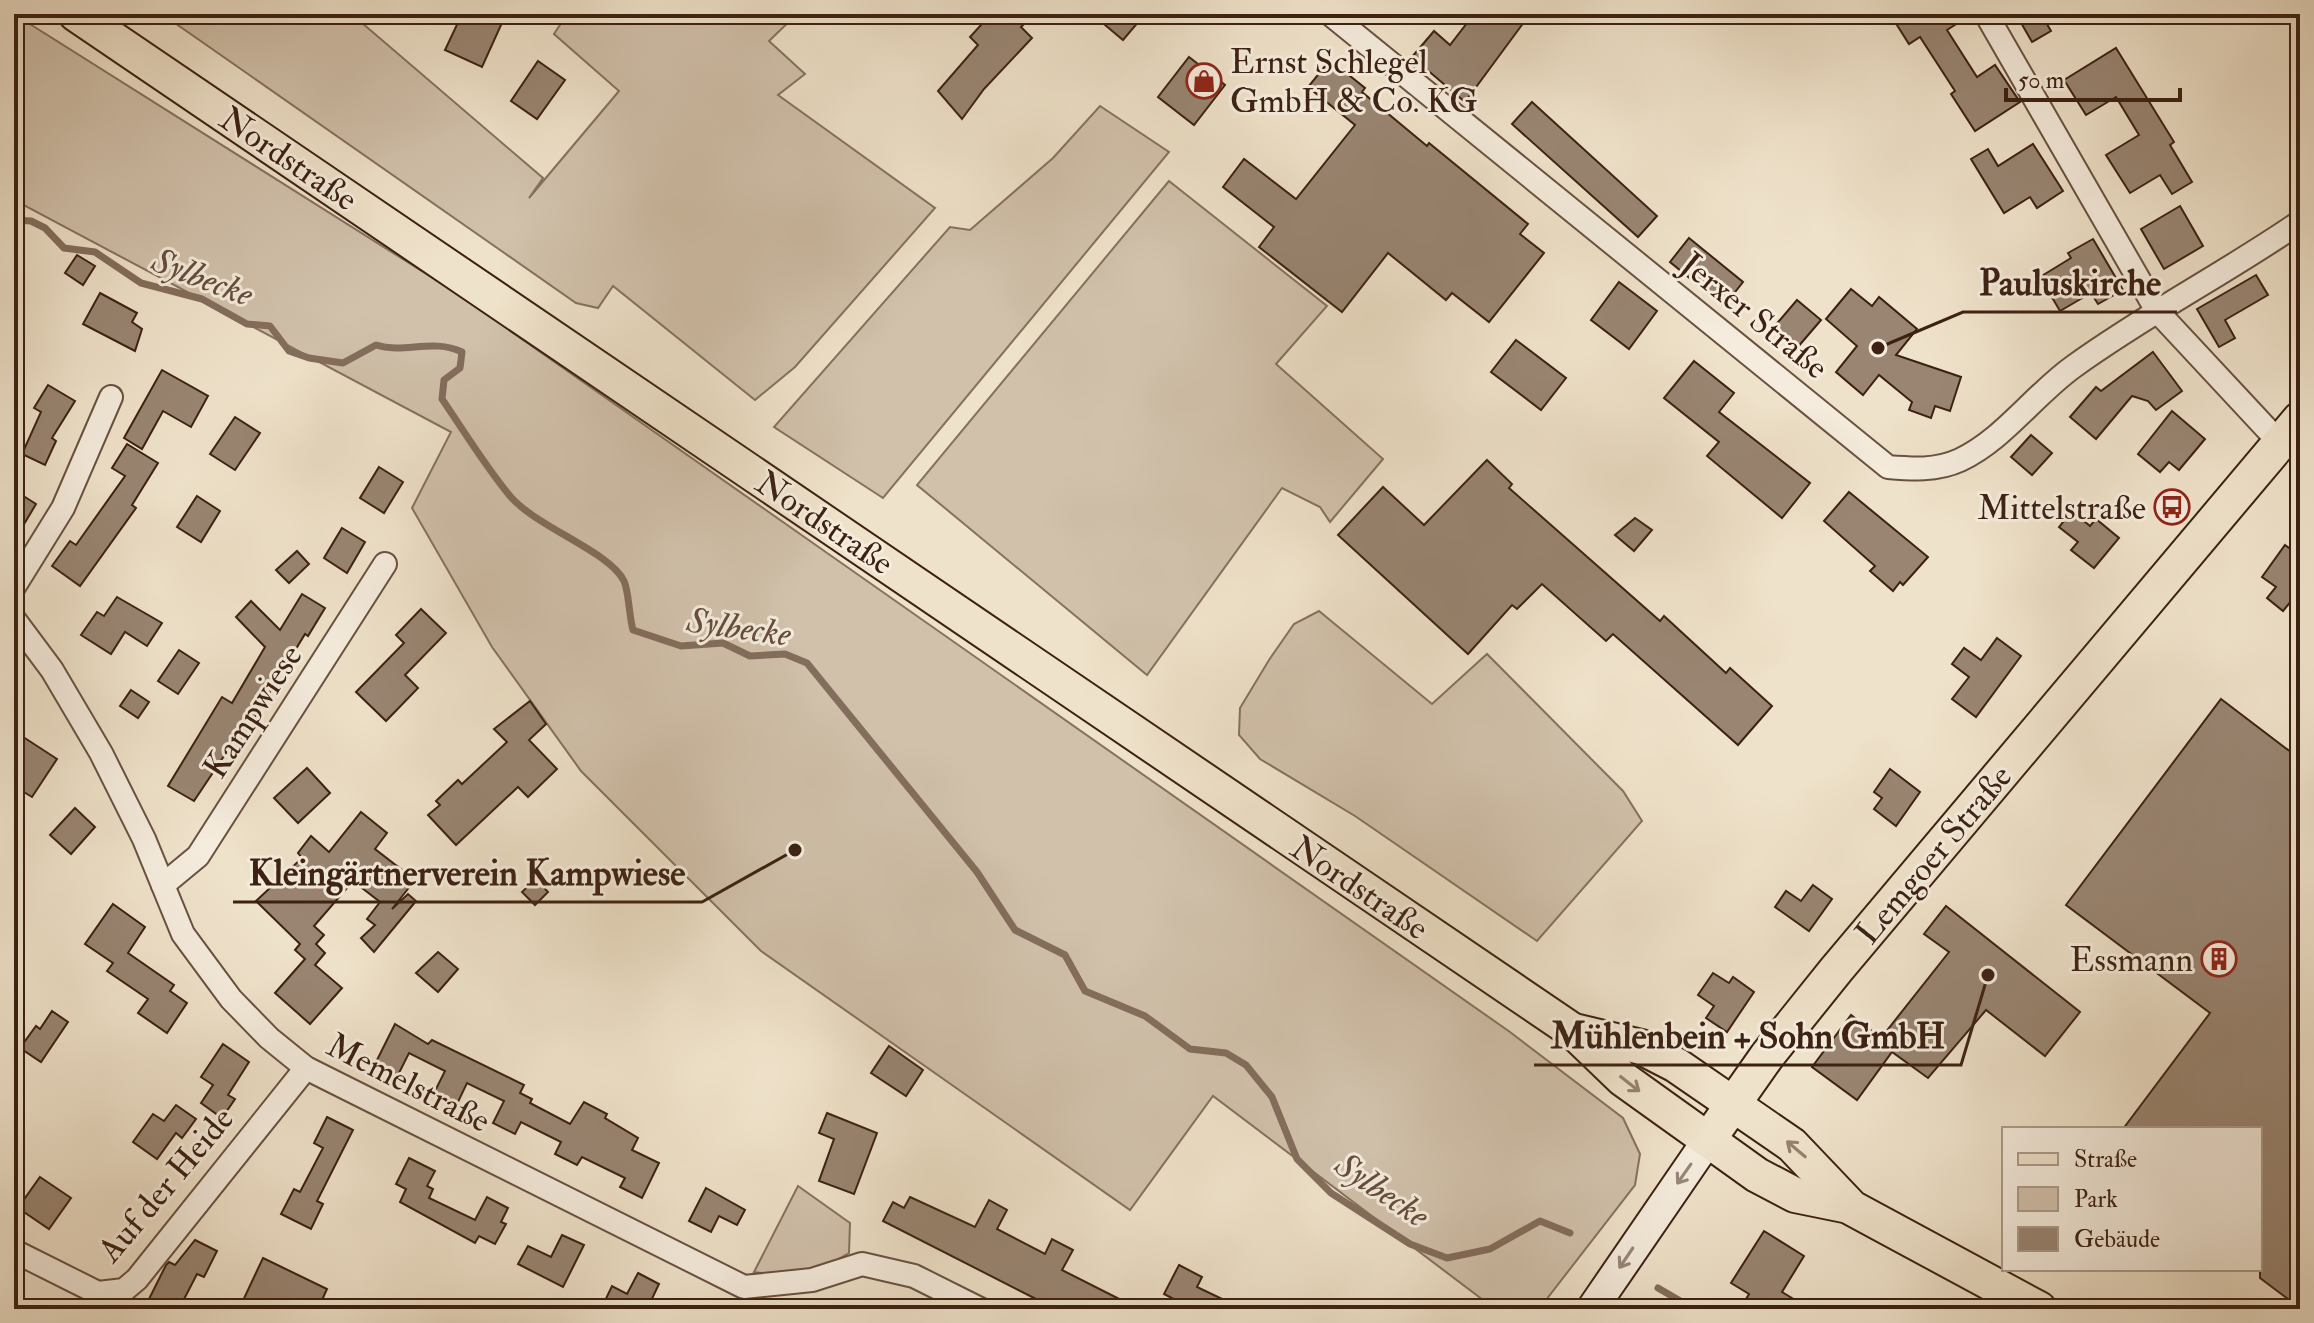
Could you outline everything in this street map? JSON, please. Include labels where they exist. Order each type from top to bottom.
[{"type":"main road","name":"Nordstraße","points":[[76,14],[1573,1031],[1623,1079],[1757,1175],[1795,1195],[1849,1206]]},
{"type":"main road","name":"Lemgoer Straße","points":[[1592,1309],[1708,1140],[1836,970],[2295,426]]},
{"type":"main road","name":"Nordstraße","points":[[1573,1031],[1641,1047],[1676,1065],[1809,1159],[1849,1206]]},
{"type":"main road","points":[[1849,1206],[2039,1309]]},
{"type":"street","name":"Jerxer Straße","points":[[1330,14],[1888,467],[1926,470],[1959,461],[1984,445],[2052,382],[2157,311],[2300,222]]},
{"type":"street","points":[[1986,14],[2157,311],[2295,426]]},
{"type":"street","points":[[14,587],[63,508],[111,397]]},
{"type":"street","name":"Kampwiese","points":[[163,885],[198,856],[385,564]]},
{"type":"street","name":"Memelstraße","points":[[14,619],[52,670],[101,753],[183,934],[210,974],[260,1028],[306,1068],[744,1287],[812,1280],[862,1264],[914,1276],[980,1309]]},
{"type":"street","name":"Auf der Heide","points":[[14,1251],[98,1293],[124,1290],[137,1279],[306,1068]]},
{"type":"green space","points":[[14,14],[455,292],[1510,1032],[1623,1118],[1640,1154],[1635,1185],[1539,1309],[1495,1309],[1213,1096],[1130,1210],[761,951],[581,771],[492,647],[412,508],[451,432],[14,200]]},
{"type":"green space","points":[[162,14],[356,14],[355,17],[543,178],[529,198],[619,91],[554,34],[567,14],[797,14],[769,41],[805,74],[778,95],[935,208],[795,367],[755,400],[613,286],[598,308],[576,303]]},
{"type":"green space","points":[[1100,106],[1169,152],[883,498],[774,427],[950,227],[970,230],[1053,158]]},
{"type":"green space","points":[[1169,181],[1327,306],[1276,364],[1383,459],[1330,522],[1320,507],[1282,488],[1147,675],[917,485]]},
{"type":"green space","points":[[1319,611],[1432,704],[1487,654],[1623,791],[1642,821],[1537,941],[1355,816],[1260,759],[1239,735],[1240,708],[1269,660],[1294,624]]},
{"type":"green space","points":[[798,1186],[850,1223],[849,1253],[803,1272],[754,1272]]},
{"type":"building","points":[[462,14],[506,14],[482,67],[445,50]]},
{"type":"building","points":[[991,14],[1015,14],[1025,23],[1021,27],[1032,38],[984,89],[962,119],[938,91],[978,45],[970,37]]},
{"type":"building","points":[[1092,14],[1145,14],[1123,40]]},
{"type":"building","points":[[1474,14],[1530,14],[1465,102],[1412,57],[1434,31],[1450,45]]},
{"type":"building","points":[[1890,14],[1972,14],[1947,30],[1977,77],[1995,65],[2020,102],[1975,131],[1951,94],[1955,91],[1920,37],[1909,44]]},
{"type":"building","points":[[2016,14],[2041,14],[2051,31],[2032,42]]},
{"type":"building","points":[[2116,48],[2174,142],[2170,145],[2192,182],[2172,194],[2160,175],[2130,193],[2106,155],[2139,135],[2116,97],[2086,115],[2064,80]]},
{"type":"building","points":[[1189,57],[1225,85],[1194,125],[1158,97]]},
{"type":"building","points":[[1330,60],[1365,88],[1362,92],[1427,146],[1429,143],[1528,224],[1520,234],[1544,253],[1489,322],[1452,293],[1446,300],[1388,253],[1342,312],[1259,247],[1274,227],[1223,187],[1244,159],[1296,199],[1355,125],[1308,87]]},
{"type":"building","points":[[538,61],[565,80],[537,119],[511,101]]},
{"type":"building","points":[[1532,102],[1657,216],[1638,237],[1512,124]]},
{"type":"building","points":[[2033,144],[2063,191],[2037,208],[2030,197],[2004,213],[1971,159],[1988,149],[1998,166]]},
{"type":"building","points":[[2180,206],[2203,246],[2164,269],[2141,229]]},
{"type":"building","points":[[1689,238],[1743,282],[1724,306],[1670,262]]},
{"type":"building","points":[[2093,239],[2123,290],[2098,304],[2091,293],[2060,311],[2040,277],[2071,258],[2068,253]]},
{"type":"building","points":[[77,255],[95,266],[83,285],[65,273]]},
{"type":"building","points":[[2256,275],[2268,295],[2225,320],[2235,338],[2219,347],[2197,309]]},
{"type":"building","points":[[1619,282],[1657,311],[1629,349],[1591,320]]},
{"type":"building","points":[[1851,289],[1872,306],[1879,297],[1917,329],[1896,355],[1961,377],[1950,411],[1935,406],[1931,418],[1909,410],[1912,402],[1879,375],[1863,395],[1836,372],[1857,346],[1826,319]]},
{"type":"building","points":[[100,293],[137,313],[132,322],[142,329],[135,351],[83,324]]},
{"type":"building","points":[[1797,300],[1821,320],[1797,348],[1773,328]]},
{"type":"building","points":[[1516,340],[1566,378],[1541,410],[1491,372]]},
{"type":"building","points":[[2153,352],[2182,391],[2156,410],[2148,401],[2132,396],[2096,439],[2070,417],[2096,387],[2101,391]]},
{"type":"building","points":[[1694,361],[1734,393],[1719,412],[1810,483],[1782,518],[1707,456],[1719,442],[1664,398]]},
{"type":"building","points":[[162,370],[208,396],[191,427],[163,411],[142,449],[124,438]]},
{"type":"building","points":[[48,385],[75,401],[52,438],[56,441],[45,465],[22,454],[41,412],[34,408]]},
{"type":"building","points":[[2172,411],[2205,439],[2179,470],[2169,462],[2160,472],[2138,454]]},
{"type":"building","points":[[235,417],[260,433],[235,470],[210,454]]},
{"type":"building","points":[[2031,435],[2052,453],[2032,475],[2011,457]]},
{"type":"building","points":[[127,444],[158,463],[132,505],[136,508],[80,586],[52,566],[70,541],[76,545],[125,476],[112,468]]},
{"type":"building","points":[[1487,460],[1512,484],[1509,488],[1660,621],[1664,616],[1726,673],[1730,668],[1772,706],[1738,745],[1613,634],[1606,641],[1542,584],[1517,609],[1512,605],[1468,654],[1338,535],[1383,487],[1424,525]]},
{"type":"building","points":[[379,467],[403,482],[384,513],[360,498]]},
{"type":"building","points":[[14,490],[36,504],[14,541]]},
{"type":"building","points":[[1849,492],[1928,557],[1903,585],[1900,582],[1893,591],[1870,571],[1875,566],[1824,521]]},
{"type":"building","points":[[197,496],[220,511],[201,542],[177,527]]},
{"type":"building","points":[[2072,511],[2090,526],[2096,519],[2119,538],[2094,568],[2071,550],[2078,542],[2059,527]]},
{"type":"building","points":[[1635,518],[1652,530],[1634,551],[1615,535]]},
{"type":"building","points":[[342,528],[365,542],[347,573],[324,558]]},
{"type":"building","points":[[2285,545],[2300,556],[2300,590],[2283,611],[2267,598],[2276,587],[2262,577]]},
{"type":"building","points":[[297,551],[309,564],[289,583],[276,570]]},
{"type":"building","points":[[302,594],[325,608],[308,636],[305,634],[235,750],[230,747],[194,801],[168,786],[222,697],[232,703],[265,647],[236,617],[251,601],[280,630]]},
{"type":"building","points":[[117,597],[162,623],[147,646],[125,632],[111,654],[81,635],[97,612],[104,616]]},
{"type":"building","points":[[421,609],[446,633],[405,675],[418,688],[386,721],[356,692],[404,643],[396,635]]},
{"type":"building","points":[[1997,638],[2021,656],[1976,717],[1952,699],[1969,677],[1952,664],[1964,648],[1981,660]]},
{"type":"building","points":[[179,650],[199,663],[178,694],[158,681]]},
{"type":"building","points":[[131,690],[149,702],[138,718],[120,706]]},
{"type":"building","name":"Essmann","points":[[2221,699],[2300,759],[2300,1308],[2260,1278],[2262,1127],[2124,1127],[2210,1013],[2066,905]]},
{"type":"building","points":[[530,701],[546,724],[529,740],[557,769],[528,797],[518,787],[456,845],[428,815],[440,805],[436,801],[458,780],[462,784],[507,742],[494,729]]},
{"type":"building","points":[[14,731],[57,759],[32,797],[14,786]]},
{"type":"building","points":[[307,768],[330,793],[298,823],[274,798]]},
{"type":"building","points":[[1890,769],[1920,792],[1896,826],[1874,809],[1882,798],[1874,792]]},
{"type":"building","points":[[75,808],[95,827],[71,854],[50,835]]},
{"type":"building","points":[[361,812],[387,833],[375,849],[415,880],[392,909],[408,894],[416,901],[374,952],[361,938],[375,925],[367,919],[380,902],[353,881],[314,926],[324,935],[316,944],[325,953],[315,965],[342,988],[310,1024],[275,993],[305,959],[295,950],[300,944],[256,901],[302,858],[298,853],[311,836],[329,852]]},
{"type":"building","points":[[536,879],[548,892],[535,905],[522,892]]},
{"type":"building","points":[[1813,885],[1832,899],[1809,931],[1775,907],[1786,891],[1801,901]]},
{"type":"building","points":[[113,904],[145,927],[128,953],[174,985],[170,991],[187,1003],[167,1033],[138,1013],[148,999],[107,971],[113,963],[85,944]]},
{"type":"building","points":[[1946,906],[2080,1012],[2045,1056],[1986,1010],[1928,1078],[1892,1052],[1857,1100],[1812,1067],[1851,1015],[1881,1038],[1949,952],[1924,934]]},
{"type":"building","points":[[438,952],[458,969],[438,992],[416,973]]},
{"type":"building","points":[[1713,973],[1729,983],[1733,977],[1754,992],[1727,1032],[1706,1018],[1714,1006],[1698,995]]},
{"type":"building","points":[[52,1011],[68,1022],[41,1062],[20,1048],[36,1026],[40,1029]]},
{"type":"building","points":[[395,1024],[428,1044],[432,1040],[524,1085],[520,1093],[532,1099],[530,1103],[570,1124],[584,1102],[607,1114],[605,1118],[638,1138],[632,1150],[659,1163],[642,1198],[620,1187],[625,1178],[582,1157],[577,1165],[555,1154],[561,1142],[521,1122],[515,1134],[493,1123],[504,1101],[467,1083],[457,1104],[434,1093],[445,1071],[409,1053],[398,1075],[375,1064]]},
{"type":"building","points":[[223,1044],[249,1062],[228,1095],[235,1099],[222,1118],[201,1103],[213,1085],[201,1077]]},
{"type":"building","points":[[889,1046],[923,1070],[906,1096],[871,1073]]},
{"type":"building","points":[[176,1105],[196,1119],[182,1138],[176,1133],[157,1159],[133,1142],[153,1114],[164,1121]]},
{"type":"building","points":[[827,1113],[877,1133],[854,1194],[819,1181],[834,1139],[819,1133]]},
{"type":"building","points":[[327,1117],[353,1130],[317,1201],[323,1204],[311,1229],[281,1214],[294,1189],[300,1192],[323,1148],[314,1143]]},
{"type":"building","points":[[409,1158],[435,1171],[427,1186],[433,1189],[429,1198],[475,1220],[487,1197],[508,1208],[501,1222],[506,1224],[495,1244],[479,1236],[475,1243],[400,1202],[406,1189],[396,1184]]},
{"type":"building","points":[[40,1177],[71,1198],[49,1229],[18,1208]]},
{"type":"building","points":[[706,1188],[745,1210],[737,1225],[719,1216],[711,1232],[689,1221]]},
{"type":"building","points":[[910,1197],[975,1227],[989,1200],[1007,1210],[997,1229],[1045,1254],[1052,1239],[1073,1250],[1062,1270],[1139,1309],[1056,1309],[883,1221],[893,1202],[904,1208]]},
{"type":"building","points":[[1764,1231],[1804,1256],[1782,1292],[1810,1309],[1740,1309],[1749,1294],[1731,1283]]},
{"type":"building","points":[[562,1235],[584,1245],[563,1287],[518,1264],[528,1246],[551,1257]]},
{"type":"building","points":[[195,1240],[217,1251],[204,1277],[197,1274],[179,1309],[144,1309],[166,1265],[169,1262],[175,1265]]},
{"type":"building","points":[[263,1258],[327,1289],[318,1309],[239,1309]]},
{"type":"building","points":[[1179,1265],[1202,1277],[1197,1287],[1243,1309],[1193,1309],[1164,1294]]},
{"type":"building","points":[[638,1273],[659,1284],[649,1305],[656,1309],[601,1309],[612,1286],[627,1294]]},
{"type":"waterway","name":"Sylbecke","points":[[14,220],[31,221],[45,228],[64,248],[95,252],[141,283],[202,299],[247,324],[270,326],[289,351],[309,358],[343,363],[376,345],[397,348],[440,346],[462,352],[460,368],[444,380],[442,399],[510,496],[537,518],[604,559],[616,570],[626,586],[633,630],[681,646],[723,643],[750,656],[785,654],[807,663],[977,872],[1015,930],[1065,955],[1085,991],[1145,1016],[1190,1049],[1226,1053],[1246,1065],[1272,1097],[1297,1159],[1331,1193],[1410,1244],[1447,1258],[1490,1249],[1540,1221],[1570,1233]]},
{"type":"waterway","name":"Sylbecke","points":[[1658,1288],[1694,1309]]},
{"type":"place","name":"Ernst Schlegel GmbH & Co. KG","points":[[1204,81]]},
{"type":"place","name":"Pauluskirche","points":[[1878,348]]},
{"type":"place","name":"Mittelstraße","points":[[2172,507]]},
{"type":"place","name":"Kleingärtnerverein Kampwiese","points":[[795,850]]},
{"type":"place","name":"Essmann","points":[[2219,959]]},
{"type":"place","name":"Mühlenbein + Sohn GmbH","points":[[1988,975]]}]
